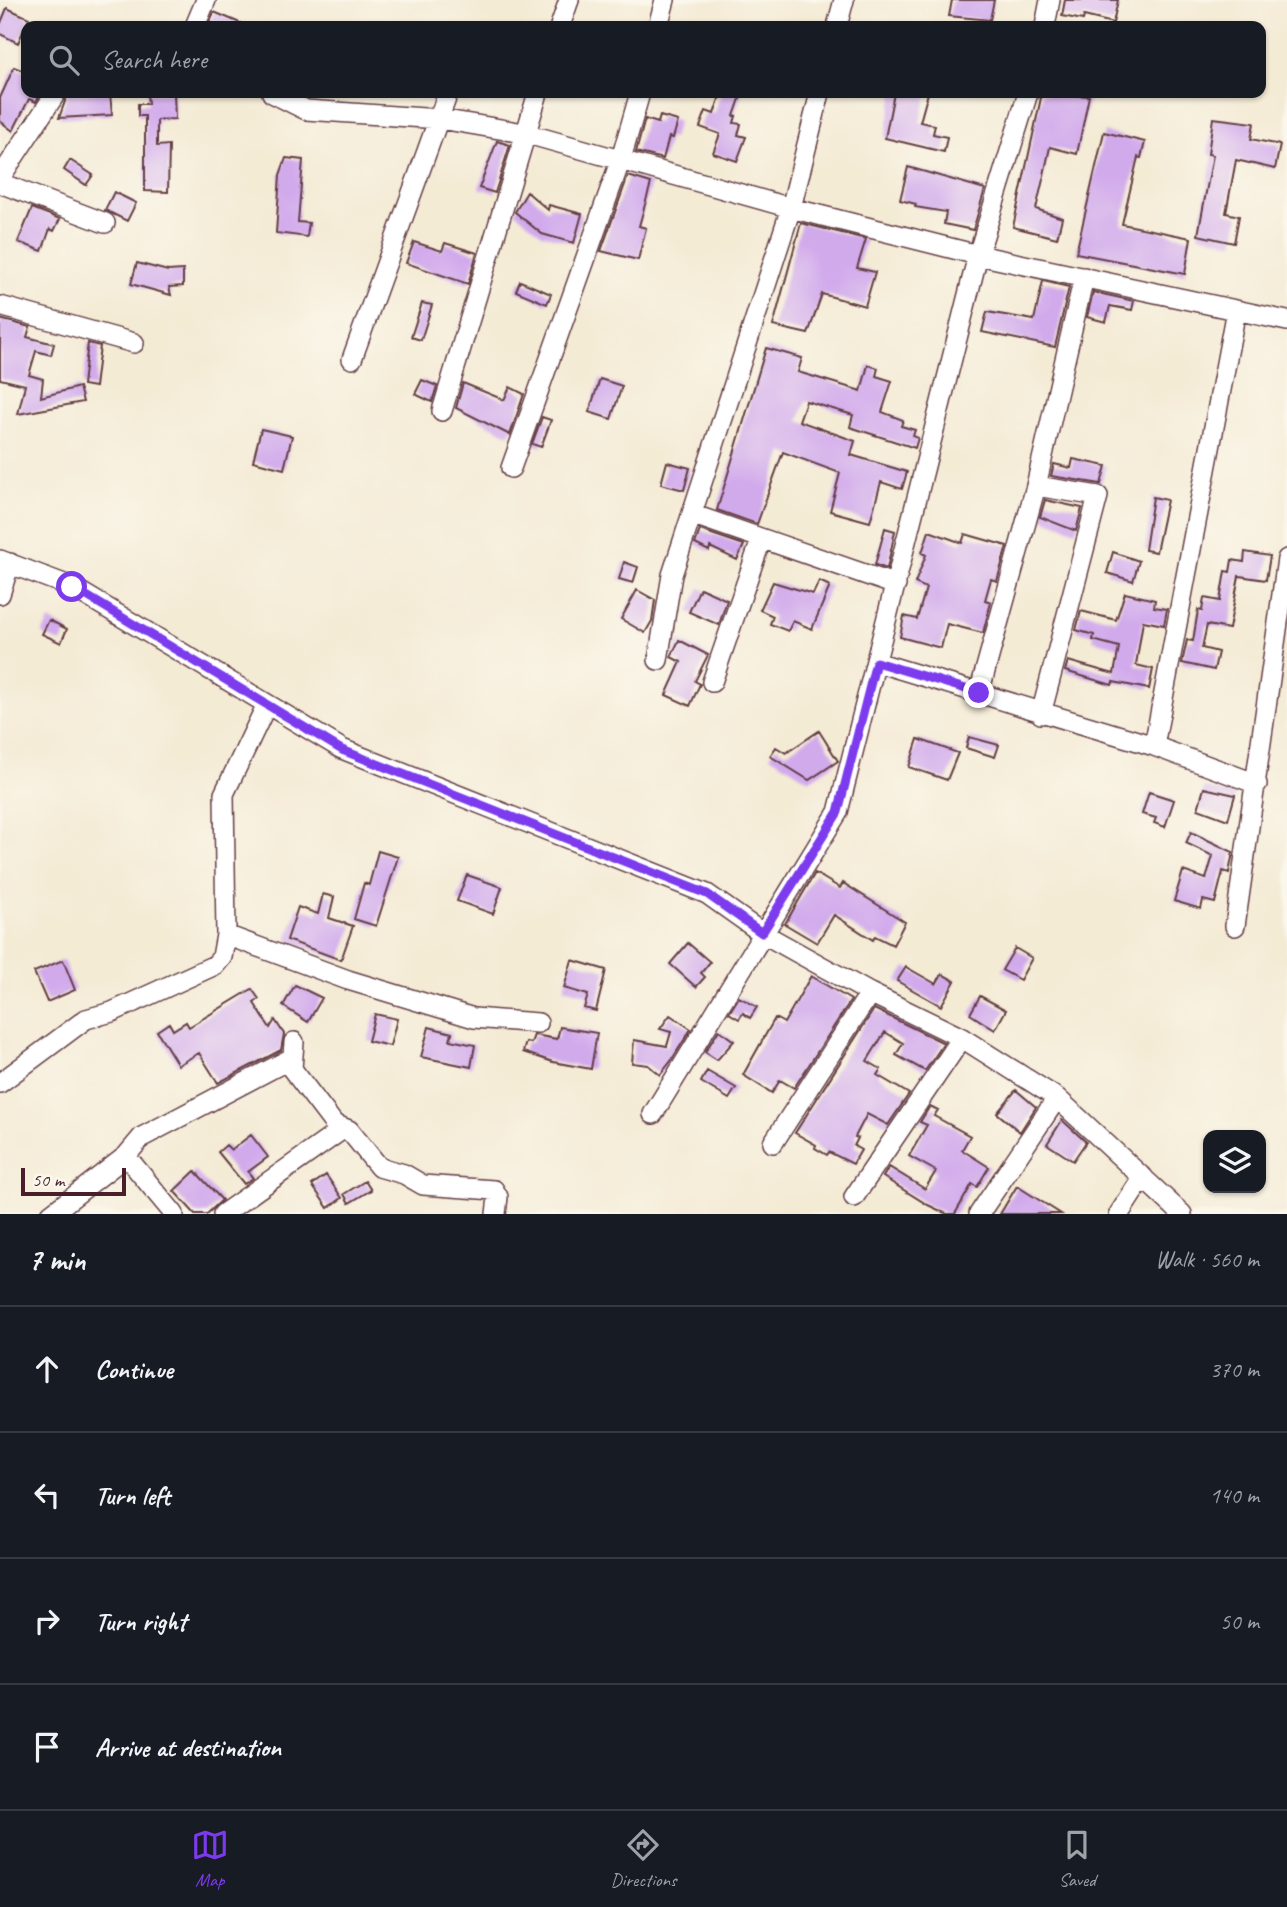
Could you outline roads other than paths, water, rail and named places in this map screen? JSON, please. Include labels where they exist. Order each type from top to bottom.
[{"type":"street","points":[[197,21],[206,0]]},
{"type":"street","points":[[562,21],[569,0]]},
{"type":"street","points":[[659,21],[665,0]]},
{"type":"street","points":[[838,21],[844,0]]},
{"type":"street","points":[[1046,21],[1050,0]]},
{"type":"street","points":[[0,178],[52,98]]},
{"type":"street","points":[[282,98],[306,110],[440,119],[524,133],[791,208],[978,254],[1287,321]]},
{"type":"street","points":[[352,359],[446,98]]},
{"type":"street","points":[[442,411],[536,98]]},
{"type":"street","points":[[511,468],[621,159],[639,98]]},
{"type":"street","points":[[658,660],[672,575],[694,515],[791,208],[819,98]]},
{"type":"street","points":[[653,1114],[838,812],[978,254],[1026,98]]},
{"type":"street","points":[[0,183],[105,223]]},
{"type":"street","points":[[979,693],[1037,486],[1084,277]]},
{"type":"street","points":[[0,306],[134,342]]},
{"type":"street","points":[[1154,746],[1236,310]]},
{"type":"street","points":[[1037,486],[1098,496],[1041,714]]},
{"type":"street","points":[[694,515],[895,584]]},
{"type":"street","points":[[712,682],[761,540]]},
{"type":"street","points":[[1234,926],[1257,784],[1287,559]]},
{"type":"street","points":[[0,594],[5,562],[72,587],[342,750],[707,894],[762,933],[870,993],[962,1038],[1056,1098],[1182,1214]]},
{"type":"street","points":[[876,662],[1154,746],[1257,784]]},
{"type":"street","points":[[0,1083],[86,1019],[112,1012],[215,965],[222,957],[226,935],[223,794],[267,704]]},
{"type":"street","points":[[226,935],[348,980],[474,1018],[538,1023]]},
{"type":"street","points":[[773,1143],[870,993]]},
{"type":"street","points":[[854,1198],[962,1038]]},
{"type":"street","points":[[51,1214],[126,1156],[142,1137],[293,1050],[292,1069],[334,1124],[354,1136],[379,1167],[404,1174],[423,1185],[494,1190],[498,1197],[496,1214]]},
{"type":"street","points":[[979,1214],[1056,1098]]},
{"type":"street","points":[[223,1214],[343,1129]]},
{"type":"street","points":[[126,1156],[174,1214]]},
{"type":"street","points":[[1119,1214],[1143,1177]]}]
